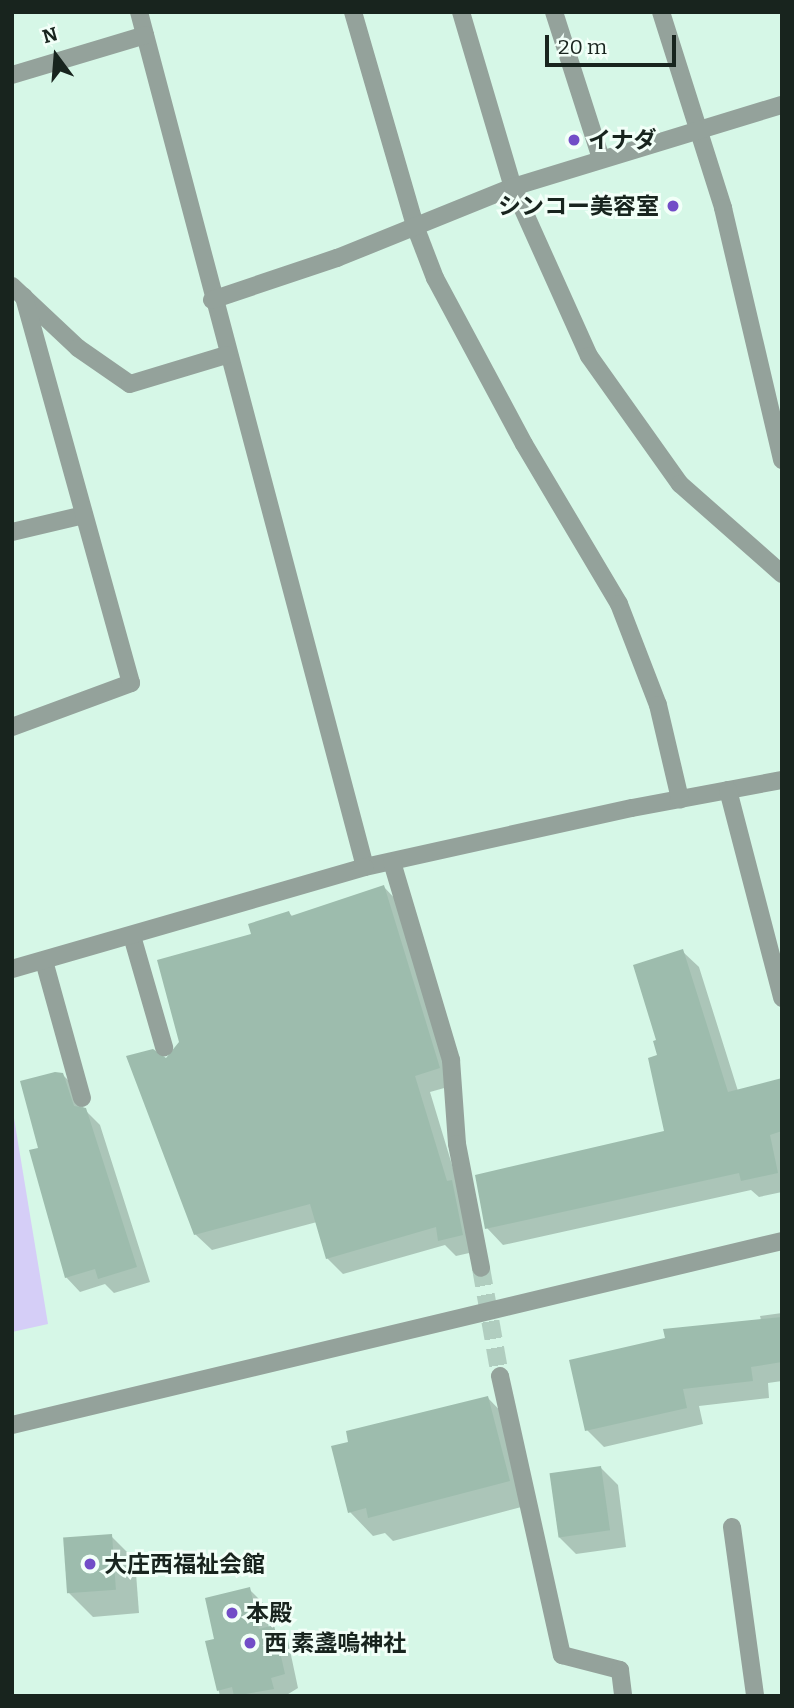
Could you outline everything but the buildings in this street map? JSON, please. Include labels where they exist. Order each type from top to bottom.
[{"type":"street","points":[[139,12],[226,355],[365,867]]},
{"type":"street","points":[[353,12],[415,226],[469,347],[619,604],[658,705],[680,799]]},
{"type":"street","points":[[461,12],[513,187],[589,356],[680,484],[782,573]]},
{"type":"street","points":[[554,12],[601,158]]},
{"type":"street","points":[[661,12],[731,241],[782,460]]},
{"type":"street","points":[[12,75],[145,35]]},
{"type":"street","points":[[212,300],[513,187],[782,105]]},
{"type":"street","points":[[18,292],[78,348],[130,384],[226,355]]},
{"type":"street","points":[[12,727],[131,683],[18,292]]},
{"type":"street","points":[[12,532],[84,516]]},
{"type":"street","points":[[12,969],[365,867],[680,799],[782,780]]},
{"type":"street","points":[[728,790],[782,998]]},
{"type":"street","points":[[392,862],[451,1060],[457,1144],[481,1268]]},
{"type":"street","points":[[132,936],[164,1047]]},
{"type":"street","points":[[44,961],[82,1098]]},
{"type":"street","points":[[12,1425],[782,1241]]},
{"type":"street","points":[[500,1377],[562,1655],[620,1670],[623,1696]]},
{"type":"street","points":[[732,1527],[755,1696]]},
{"type":"shaded area","points":[[12,1106],[48,1324],[12,1332]]},
{"type":"tunnel","points":[[481,1268],[500,1376]]},
{"type":"place","name":"イナダ","points":[[574,140]]},
{"type":"place","name":"シンコー美容室","points":[[673,206]]},
{"type":"place","name":"大庄西福祉会館","points":[[90,1564]]},
{"type":"place","name":"本殿","points":[[232,1613]]},
{"type":"place","name":"西 素盞嗚神社","points":[[250,1643]]}]
